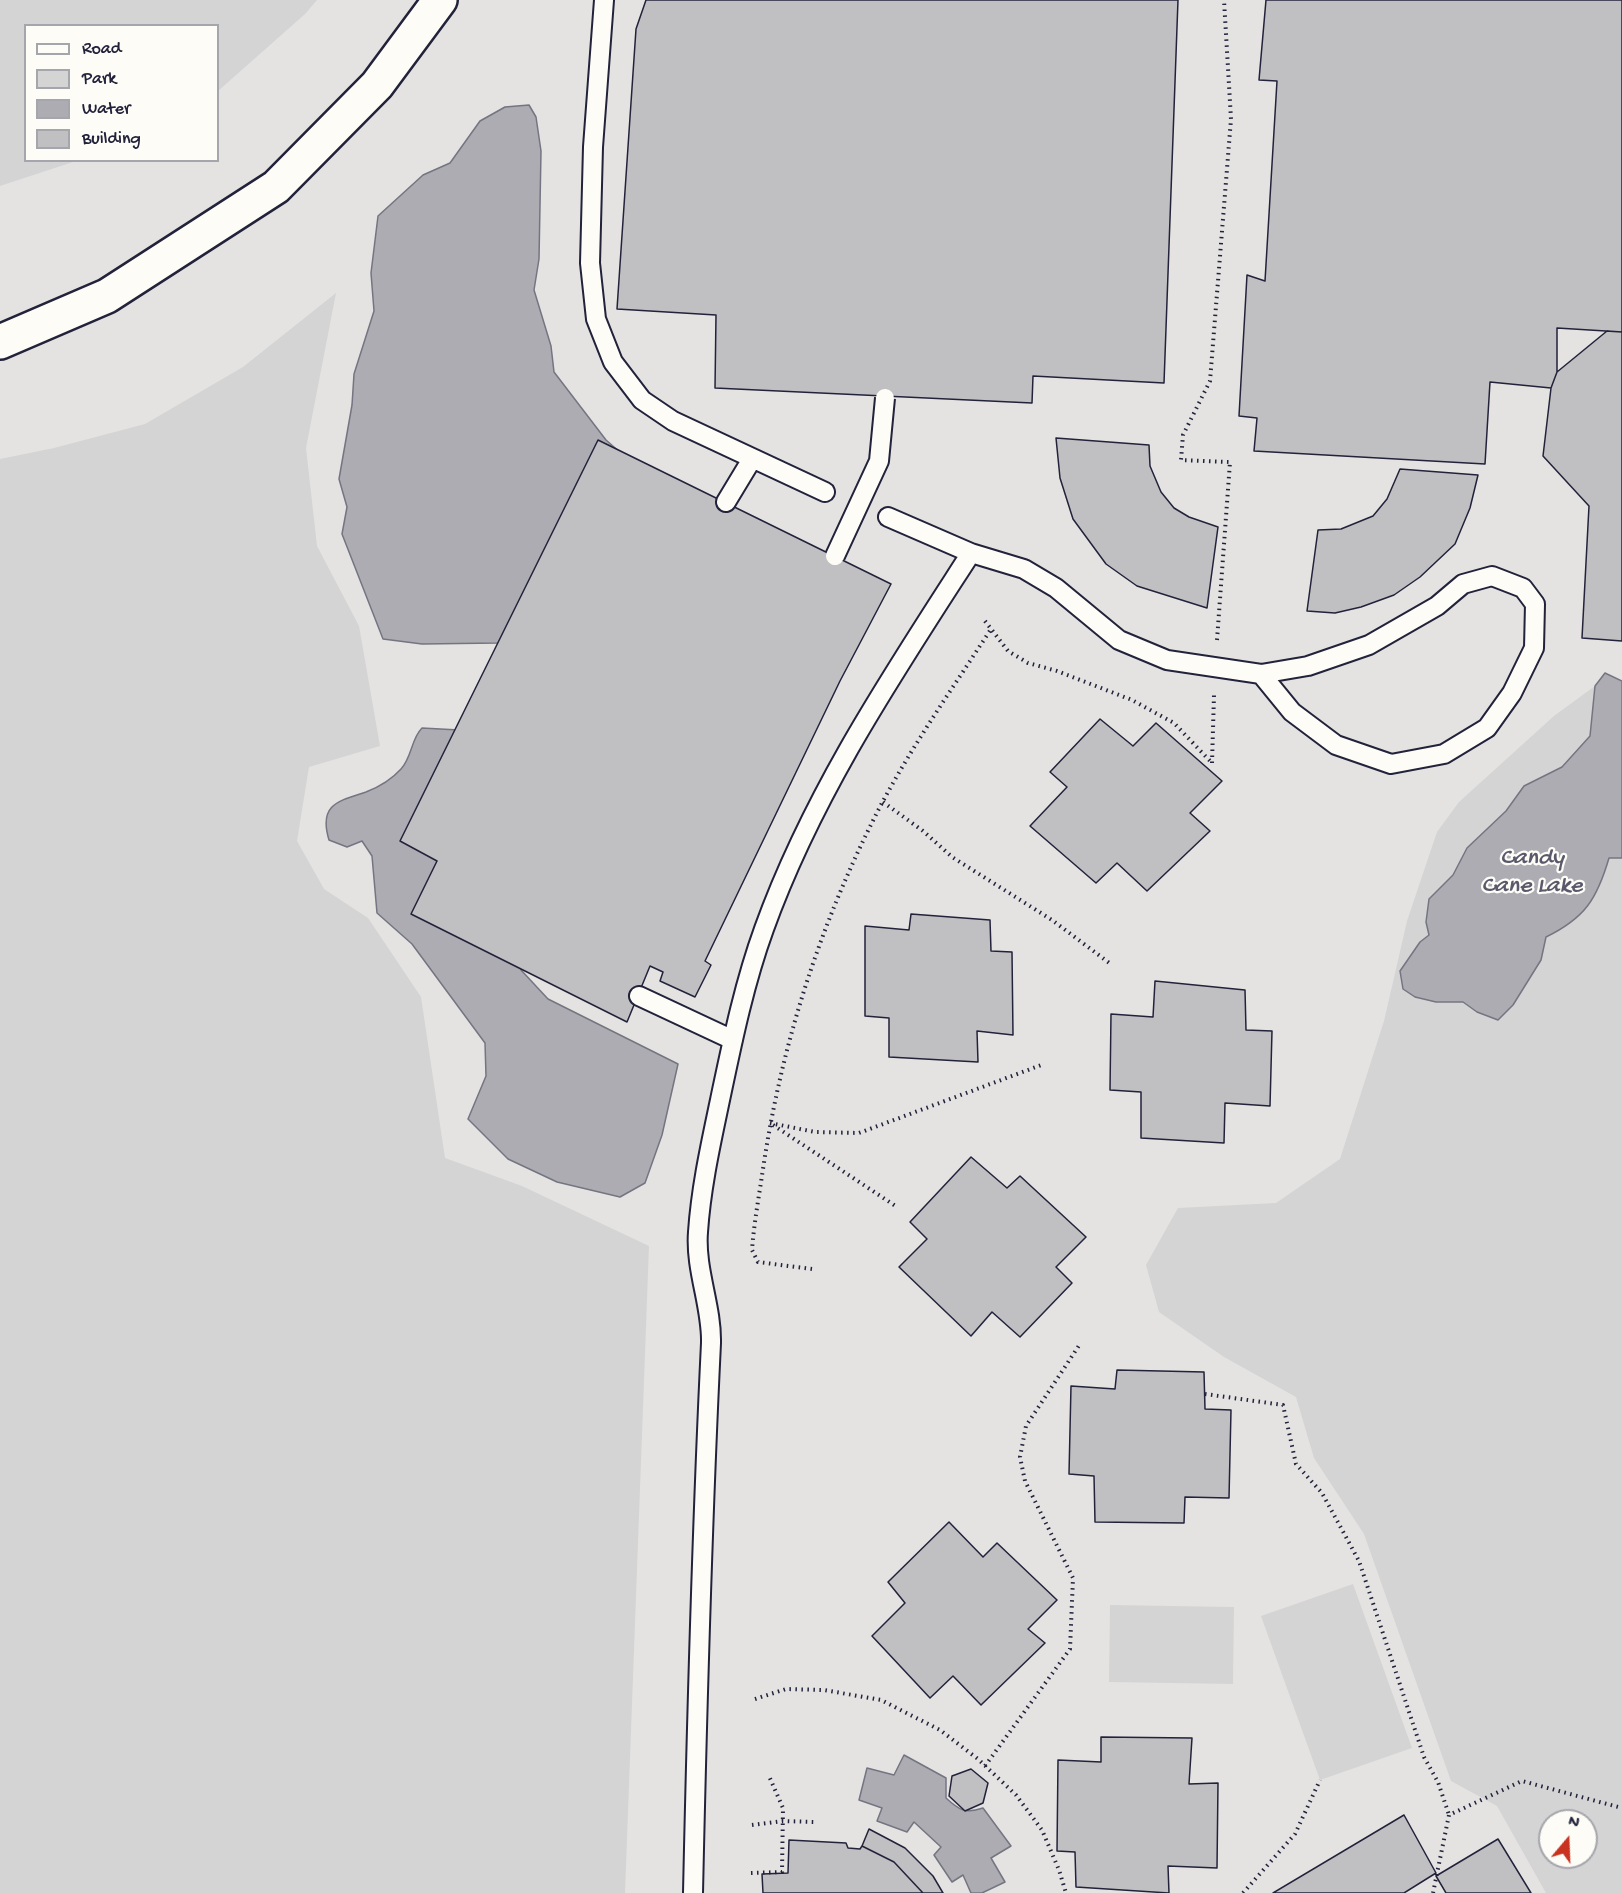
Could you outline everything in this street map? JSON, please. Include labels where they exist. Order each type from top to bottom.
[{"type":"street","points":[[0,342],[107,296],[276,187],[377,85],[440,0]]},
{"type":"lane","points":[[604,0],[592,159],[590,263],[596,319],[613,362],[642,400],[673,421],[825,492]]},
{"type":"lane","points":[[834,556],[879,461],[885,398]]},
{"type":"lane","points":[[726,502],[752,459]]},
{"type":"lane","points":[[888,517],[971,553],[1024,569],[1056,588],[1119,640],[1167,660],[1261,674],[1308,666],[1369,645],[1437,606],[1463,584],[1492,576],[1523,588],[1534,603],[1534,648],[1512,693],[1487,728],[1444,754],[1391,764],[1336,745],[1292,712],[1261,674]]},
{"type":"lane","points":[[693,1893],[700,1583],[712,1321],[701,1274],[698,1235],[707,1162],[733,1040],[763,932],[798,842],[873,704],[971,553]]},
{"type":"lane","points":[[639,996],[733,1040]]},
{"type":"path","points":[[985,621],[1008,651],[1028,663],[1057,671],[1132,700],[1174,723],[1212,763],[1215,666],[1230,462],[1181,460],[1183,435],[1210,381],[1231,118],[1224,0]]},
{"type":"path","points":[[812,1269],[758,1262],[752,1250],[770,1123],[795,1019],[829,916],[883,802],[930,722],[991,630]]},
{"type":"path","points":[[883,802],[923,831],[952,857],[1052,920],[1112,965]]},
{"type":"path","points":[[770,1123],[814,1132],[859,1133],[1044,1065]]},
{"type":"path","points":[[770,1123],[897,1207]]},
{"type":"path","points":[[985,1766],[1070,1649],[1072,1578],[1025,1481],[1020,1456],[1026,1426],[1080,1344]]},
{"type":"path","points":[[1205,1394],[1283,1405],[1296,1464],[1322,1493],[1359,1561],[1424,1757],[1438,1782],[1449,1815],[1434,1893]]},
{"type":"path","points":[[755,1699],[786,1689],[824,1690],[881,1700],[940,1730],[985,1766],[1016,1795],[1042,1830],[1066,1893]]},
{"type":"path","points":[[751,1873],[782,1873],[783,1808],[769,1776]]},
{"type":"path","points":[[1243,1893],[1295,1834],[1320,1780]]},
{"type":"path","points":[[1449,1815],[1522,1781],[1622,1808]]},
{"type":"path","points":[[752,1825],[783,1821],[815,1822]]},
{"type":"shaded area","points":[[0,0],[1622,0],[1622,1893],[0,1893]]},
{"type":"green space","points":[[0,0],[317,0],[305,14],[219,90],[219,24],[24,24],[24,162],[73,162],[0,186]]},
{"type":"green space","points":[[336,293],[306,448],[317,546],[359,626],[380,746],[309,767],[297,841],[324,889],[368,918],[421,997],[445,1158],[522,1186],[649,1246],[625,1893],[0,1893],[0,459],[54,448],[145,424],[243,367]]},
{"type":"green space","points":[[1595,686],[1590,736],[1562,767],[1524,786],[1506,811],[1467,848],[1453,875],[1429,899],[1426,922],[1429,935],[1420,942],[1400,971],[1436,1002],[1463,1002],[1477,1012],[1513,1005],[1541,960],[1546,937],[1570,923],[1588,905],[1600,884],[1609,858],[1622,858],[1622,1893],[1546,1893],[1497,1806],[1451,1781],[1364,1534],[1314,1458],[1296,1397],[1224,1357],[1159,1312],[1146,1265],[1178,1208],[1276,1203],[1340,1159],[1384,1021],[1407,921],[1437,832],[1459,802],[1554,716]]},
{"type":"green space","points":[[1353,1584],[1412,1748],[1320,1780],[1261,1616]]},
{"type":"green space","points":[[1110,1605],[1234,1607],[1233,1684],[1109,1682]]},
{"type":"water","points":[[529,105],[536,117],[541,151],[539,259],[534,290],[551,346],[554,372],[606,440],[652,480],[498,643],[422,644],[383,639],[342,534],[347,507],[339,479],[352,405],[354,374],[374,311],[371,273],[378,216],[423,175],[450,163],[480,121],[505,107]]},
{"type":"water","name":"Candy Cane Lake","points":[[1605,673],[1622,681],[1622,858],[1609,858],[1600,885],[1588,906],[1571,922],[1546,937],[1541,960],[1513,1005],[1498,1020],[1477,1012],[1463,1002],[1436,1002],[1415,997],[1403,989],[1400,971],[1420,942],[1429,935],[1426,922],[1429,899],[1453,875],[1467,848],[1506,811],[1524,786],[1562,767],[1590,736],[1595,686]]},
{"type":"water","points":[[422,728],[459,730],[547,900],[521,970],[548,999],[678,1064],[662,1135],[645,1183],[620,1197],[557,1182],[508,1159],[468,1119],[486,1076],[485,1043],[412,944],[377,913],[372,856],[362,841],[347,847],[329,840],[326,819],[333,806],[347,798],[376,788],[394,776],[405,764],[418,732]]},
{"type":"water","points":[[904,1755],[946,1778],[946,1798],[955,1805],[967,1811],[983,1808],[1011,1846],[991,1858],[1005,1882],[982,1893],[971,1893],[963,1875],[952,1882],[934,1855],[941,1847],[914,1822],[907,1832],[877,1821],[882,1808],[859,1800],[867,1768],[894,1775]]},
{"type":"building","points":[[646,0],[1178,0],[1164,383],[1033,376],[1032,403],[715,388],[716,315],[617,309],[636,29]]},
{"type":"building","points":[[1266,0],[1622,0],[1622,332],[1557,328],[1557,372],[1551,388],[1490,382],[1485,464],[1254,451],[1257,418],[1239,416],[1247,275],[1265,281],[1277,81],[1259,80]]},
{"type":"building","points":[[1607,331],[1622,332],[1622,641],[1582,638],[1589,506],[1543,456],[1551,388],[1557,372]]},
{"type":"building","points":[[1056,438],[1149,445],[1150,466],[1161,492],[1174,508],[1189,517],[1218,527],[1207,608],[1137,586],[1106,564],[1073,519],[1060,478]]},
{"type":"building","points":[[598,440],[891,584],[840,681],[705,961],[711,965],[695,997],[660,981],[663,972],[650,966],[627,1022],[411,914],[437,861],[400,841]]},
{"type":"building","points":[[1400,469],[1478,475],[1470,508],[1455,544],[1420,577],[1394,595],[1361,607],[1335,613],[1307,611],[1318,530],[1341,529],[1373,516],[1387,499]]},
{"type":"building","points":[[1100,719],[1133,746],[1156,723],[1222,781],[1190,813],[1210,831],[1147,891],[1117,863],[1096,883],[1030,826],[1067,787],[1050,772]]},
{"type":"building","points":[[911,914],[990,920],[991,951],[1012,952],[1013,1035],[977,1031],[978,1062],[889,1057],[889,1018],[865,1016],[865,926],[909,930]]},
{"type":"building","points":[[1155,981],[1245,990],[1246,1030],[1272,1031],[1270,1106],[1225,1103],[1224,1143],[1141,1138],[1141,1092],[1110,1090],[1111,1014],[1153,1017]]},
{"type":"building","points":[[971,1157],[1007,1188],[1020,1176],[1086,1237],[1056,1267],[1072,1283],[1020,1337],[992,1312],[971,1336],[899,1267],[927,1239],[910,1222]]},
{"type":"building","points":[[1117,1370],[1204,1372],[1205,1409],[1231,1410],[1229,1498],[1185,1497],[1184,1523],[1095,1522],[1094,1476],[1069,1474],[1071,1386],[1115,1389]]},
{"type":"building","points":[[949,1522],[983,1557],[997,1543],[1057,1600],[1028,1629],[1045,1643],[981,1705],[953,1676],[930,1698],[872,1636],[905,1603],[888,1582]]},
{"type":"building","points":[[1101,1737],[1192,1738],[1189,1784],[1218,1783],[1217,1868],[1168,1866],[1169,1893],[1076,1887],[1075,1852],[1057,1851],[1058,1760],[1101,1762]]},
{"type":"building","points":[[971,1769],[988,1783],[983,1803],[965,1811],[949,1796],[952,1776]]},
{"type":"building","points":[[1404,1815],[1436,1873],[1404,1893],[1273,1893]]},
{"type":"building","points":[[869,1829],[905,1848],[933,1876],[943,1893],[923,1893],[894,1862],[862,1846]]},
{"type":"building","points":[[1498,1839],[1531,1893],[1446,1893],[1436,1876]]},
{"type":"building","points":[[789,1840],[846,1843],[848,1848],[860,1849],[862,1846],[894,1862],[923,1893],[763,1893],[762,1874],[788,1873]]}]
